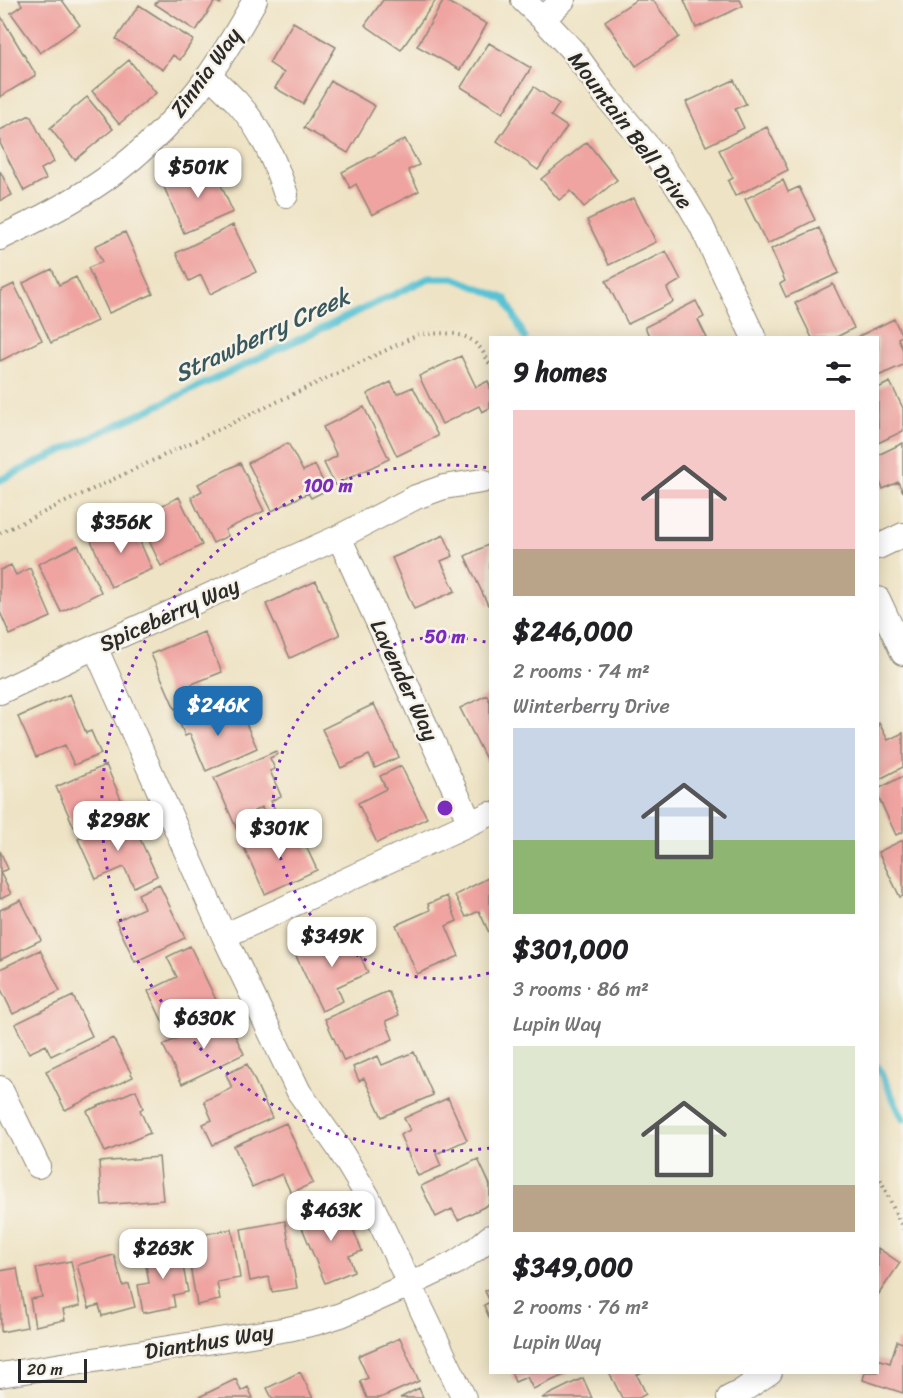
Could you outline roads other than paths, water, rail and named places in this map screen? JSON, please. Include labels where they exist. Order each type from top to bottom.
[{"type":"street","name":"Zinnia Way","points":[[0,238],[63,207],[105,180],[142,149],[177,114],[209,75],[255,0]]},
{"type":"street","name":"Mountain Bell Drive","points":[[523,0],[573,51],[605,95],[656,156],[687,201],[753,336]]},
{"type":"street","points":[[543,19],[563,0]]},
{"type":"street","points":[[209,75],[236,101],[253,122],[267,145],[286,195]]},
{"type":"street","name":"Spiceberry Way","points":[[0,692],[339,537],[416,497],[444,487],[482,481]]},
{"type":"street","points":[[879,547],[903,535]]},
{"type":"street","name":"Lavender Way","points":[[339,537],[480,818]]},
{"type":"street","points":[[879,601],[903,653]]},
{"type":"street","points":[[95,647],[224,936],[299,1092],[338,1146],[368,1197],[464,1398]]},
{"type":"street","points":[[224,936],[480,818]]},
{"type":"street","points":[[0,1088],[38,1166]]},
{"type":"street","name":"Dianthus Way","points":[[0,1375],[306,1325],[341,1315],[411,1284],[455,1263],[489,1238]]},
{"type":"street","points":[[729,1398],[739,1394],[767,1374]]},
{"type":"waterway","name":"Strawberry Creek","points":[[0,480],[429,278],[454,278],[506,299],[524,336]]},
{"type":"waterway","name":"Strawberry Creek","points":[[879,1069],[903,1119]]}]
